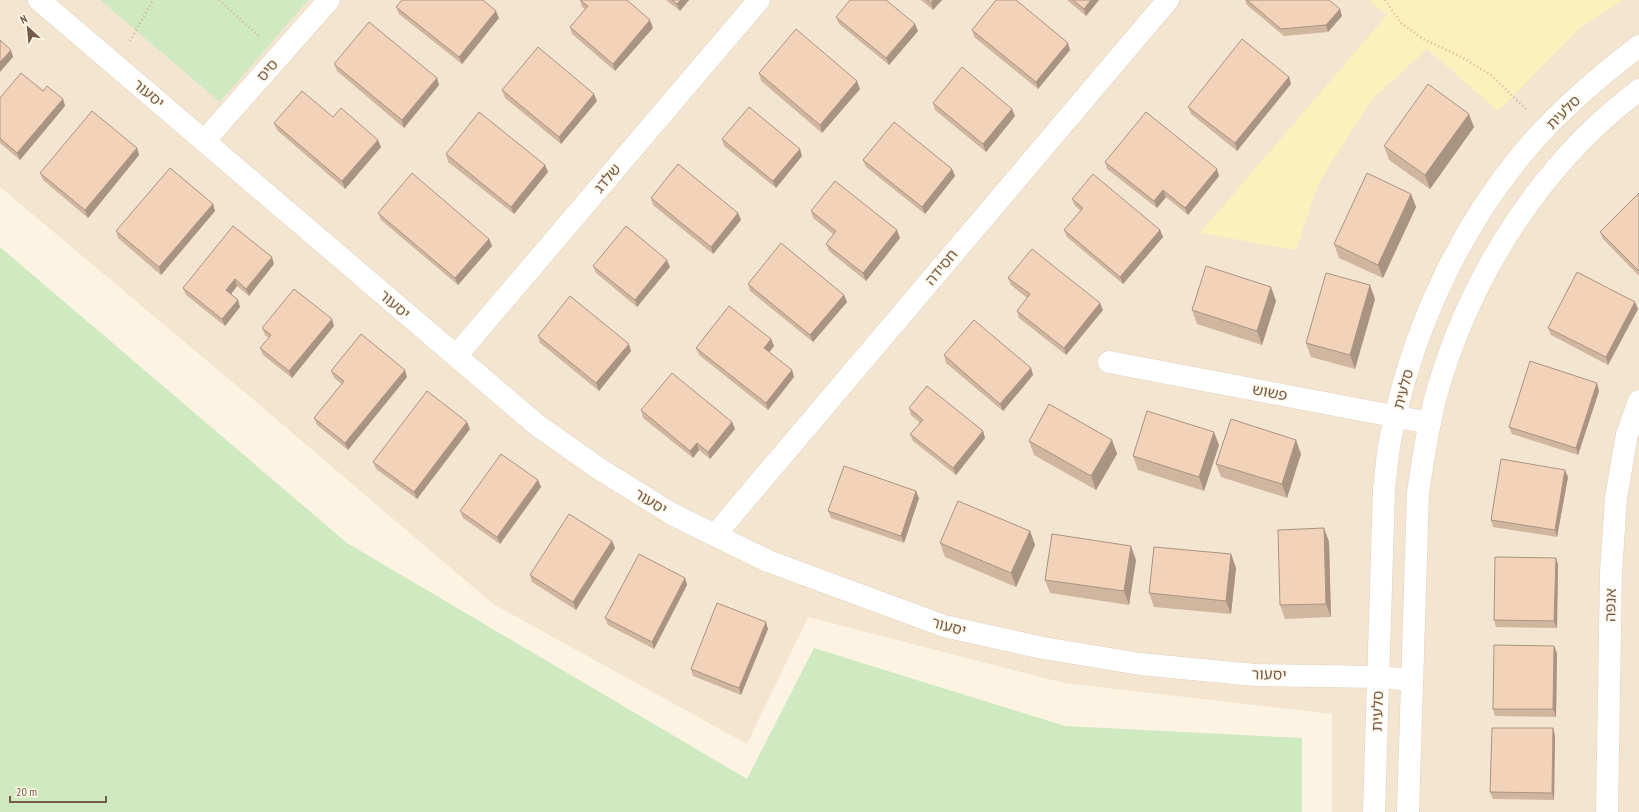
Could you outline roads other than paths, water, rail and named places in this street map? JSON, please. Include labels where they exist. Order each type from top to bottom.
[{"type":"street","name":"יסעור","points":[[39,0],[537,425],[598,468],[672,514],[768,561],[944,626],[1043,648],[1140,664],[1255,675],[1378,677],[1412,680]]},
{"type":"street","name":"סיס","points":[[204,141],[329,0]]},
{"type":"street","name":"שלדג","points":[[456,356],[759,0]]},
{"type":"street","name":"חסידה","points":[[715,535],[1168,0]]},
{"type":"street","name":"סלעית","points":[[1374,812],[1384,490],[1390,442],[1404,383],[1426,319],[1454,257],[1486,202],[1524,153],[1562,111],[1602,74],[1639,46]]},
{"type":"street","points":[[1408,812],[1418,493],[1424,448],[1437,392],[1458,332],[1484,272],[1515,221],[1550,175],[1586,136],[1624,101],[1639,90]]},
{"type":"street","name":"פשוש","points":[[1109,362],[1430,423]]},
{"type":"street","name":"אנפה","points":[[1607,812],[1612,558],[1616,498],[1627,434],[1639,401]]}]
